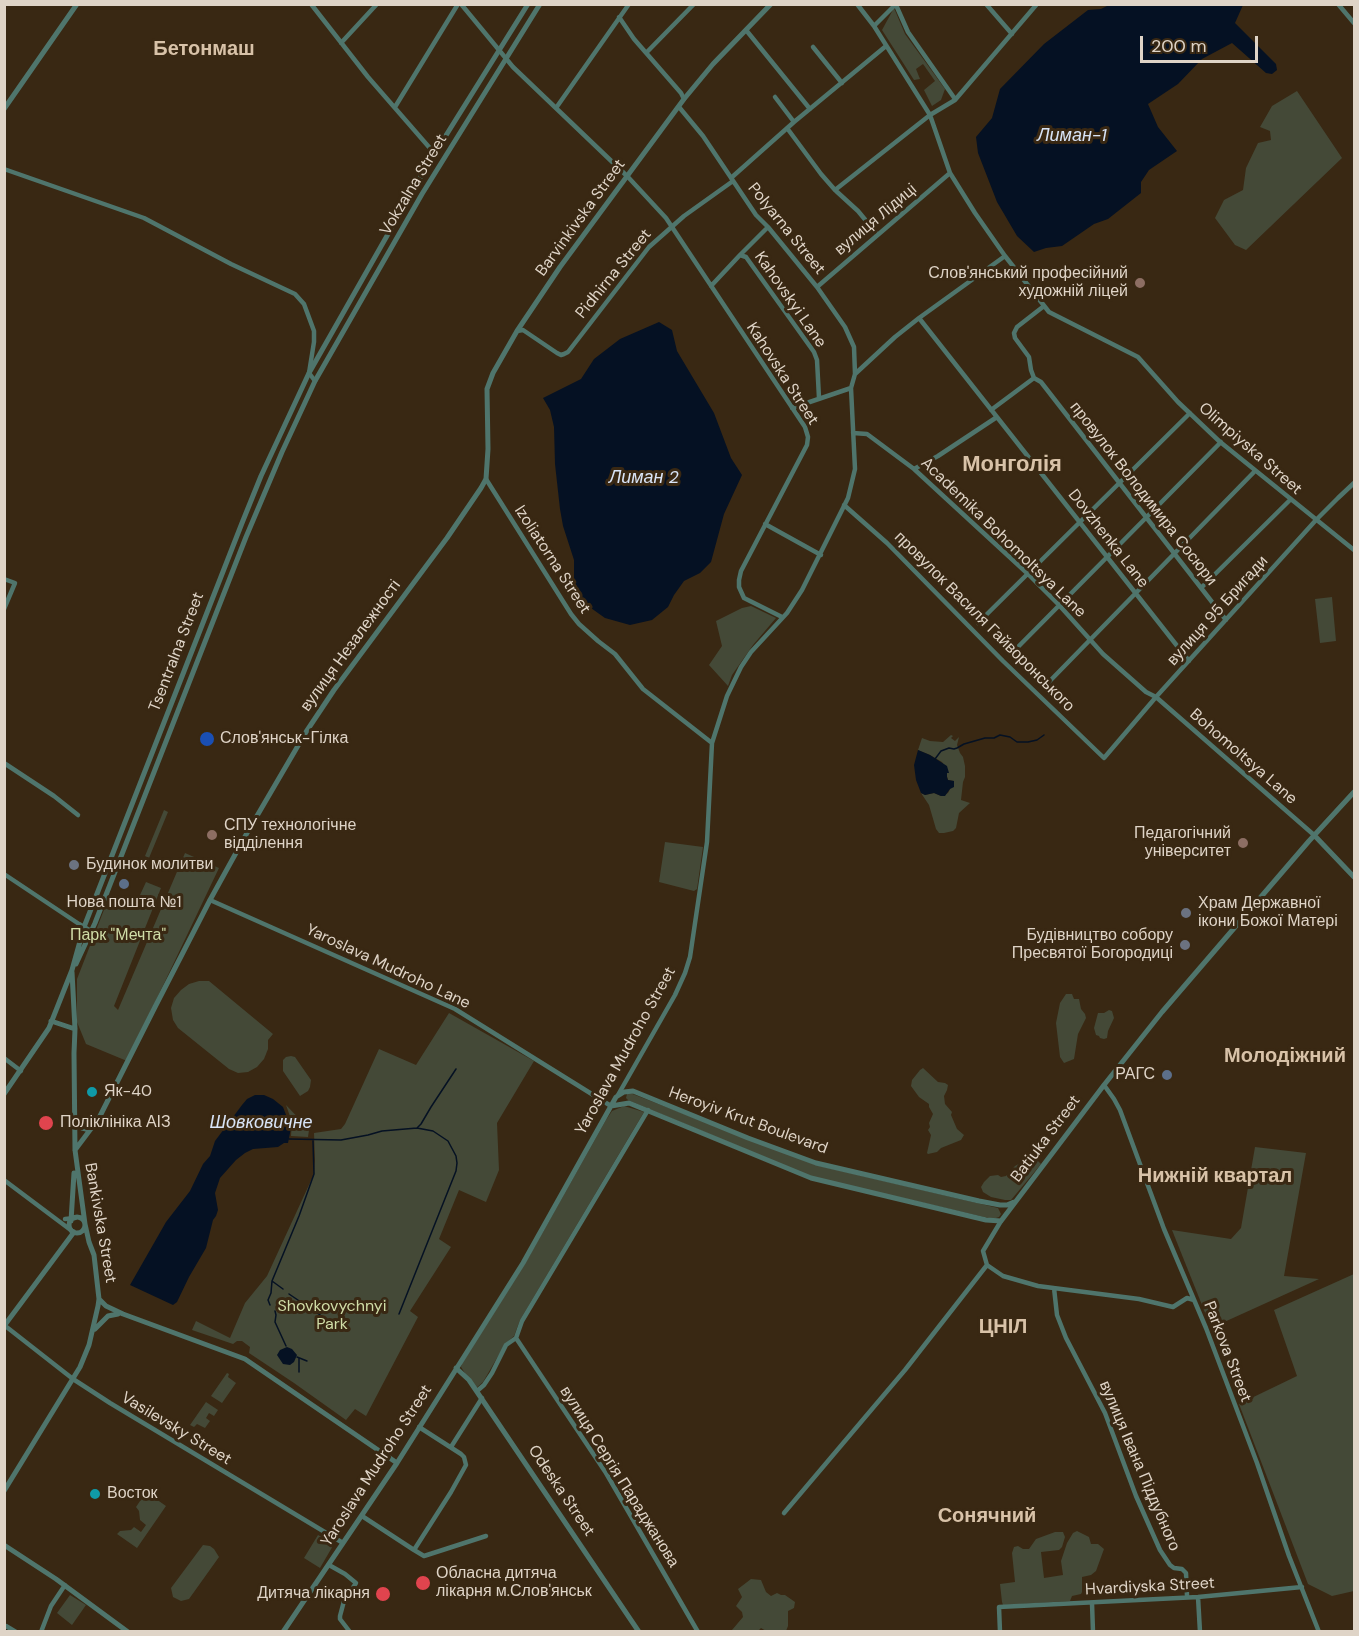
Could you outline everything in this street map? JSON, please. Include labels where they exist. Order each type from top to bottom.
[{"type":"street","points":[[4,109],[77,4]]},
{"type":"street","points":[[311,4],[435,154]]},
{"type":"street","points":[[341,43],[377,4]]},
{"type":"street","points":[[394,107],[459,4]]},
{"type":"street","name":"Kahovska Street","points":[[459,4],[506,58],[628,177],[672,226],[807,432],[807,445],[741,571],[740,587],[744,598],[782,617]]},
{"type":"street","name":"Vokzalna Street","points":[[323,350],[371,262],[528,4]]},
{"type":"street","name":"Vokzalna Street","points":[[315,381],[423,194],[540,4]]},
{"type":"street","points":[[556,108],[629,4]]},
{"type":"street","points":[[646,53],[694,4]]},
{"type":"street","name":"Barvinkivska Street","points":[[486,479],[487,389],[493,373],[517,330],[560,267],[684,99],[713,64],[771,4]]},
{"type":"street","points":[[857,4],[874,26],[930,115],[950,173],[1005,256],[1044,306],[1017,327],[1014,333],[1029,357],[1034,378],[991,410]]},
{"type":"street","points":[[986,4],[1012,34]]},
{"type":"street","points":[[835,190],[930,115],[955,99],[1037,4]]},
{"type":"street","points":[[1338,4],[1354,23]]},
{"type":"street","points":[[874,26],[896,5],[908,32],[955,99]]},
{"type":"street","points":[[619,17],[684,99]]},
{"type":"street","points":[[746,30],[810,109]]},
{"type":"street","name":"Pidhirna Street","points":[[517,330],[523,330],[556,353],[561,355],[568,352],[649,247],[732,179],[787,128],[886,46]]},
{"type":"street","points":[[813,47],[842,83]]},
{"type":"street","points":[[775,97],[794,122]]},
{"type":"street","name":"Polyarna Street","points":[[679,106],[703,136],[756,215],[817,287],[846,327],[854,347],[855,374]]},
{"type":"street","points":[[787,128],[835,190],[858,211],[877,234]]},
{"type":"street","points":[[4,169],[144,218],[231,264],[295,294],[304,304],[314,331],[309,373],[315,381]]},
{"type":"street","name":"вулиця Лідиці","points":[[817,287],[950,173]]},
{"type":"street","name":"Kahovskyi Lane","points":[[711,286],[768,228]]},
{"type":"street","name":"Kahovskyi Lane","points":[[740,255],[746,257],[814,352],[817,360],[819,399]]},
{"type":"street","points":[[855,374],[919,318],[1005,256]]},
{"type":"street","name":"Olimpiyska Street","points":[[1044,306],[1049,312],[1138,357],[1156,379],[1221,442],[1354,550]]},
{"type":"street","name":"Dovzhenka Lane","points":[[919,318],[1188,661]]},
{"type":"street","name":"Tsentralna Street","points":[[4,1094],[49,1028],[72,970],[84,927],[242,523],[277,441],[309,373],[323,350]]},
{"type":"street","name":"Yaroslava Mudroho Street","points":[[283,1632],[397,1463],[523,1263],[675,995],[690,957],[707,843],[712,743],[727,696],[741,667],[751,652],[791,607],[802,590],[844,506],[855,469],[851,388],[855,374]]},
{"type":"street","name":"провулок Володимира Сосюри","points":[[1034,378],[1041,382],[1226,620]]},
{"type":"street","name":"Tsentralna Street","points":[[72,970],[91,931],[246,537],[315,381]]},
{"type":"street","points":[[792,408],[851,388]]},
{"type":"street","points":[[978,622],[1190,413]]},
{"type":"street","points":[[914,469],[938,456],[996,417]]},
{"type":"street","name":"Academika Bohomoltsya Lane","points":[[853,433],[867,434],[914,469],[1028,574],[1103,654],[1146,692],[1156,697]]},
{"type":"street","points":[[1011,654],[1221,442]]},
{"type":"street","points":[[1044,687],[1256,471]]},
{"type":"street","name":"Izoliatorna Street","points":[[486,479],[579,624],[615,654],[643,690],[712,743]]},
{"type":"street","name":"вулиця Незалежності","points":[[75,1150],[99,1118],[210,900],[306,732],[334,690],[447,538],[486,479]]},
{"type":"street","name":"вулиця 95 Бригади","points":[[1104,759],[1188,661],[1316,520],[1354,483]]},
{"type":"street","points":[[1201,588],[1291,499]]},
{"type":"street","name":"провулок Василя Гайворонського","points":[[844,506],[887,543],[1104,759]]},
{"type":"street","points":[[765,524],[821,555]]},
{"type":"street","points":[[4,579],[15,583],[4,609]]},
{"type":"street","name":"Bohomoltsya Lane","points":[[1156,697],[1314,835]]},
{"type":"street","points":[[4,763],[78,815]]},
{"type":"street","name":"Batiuka Street","points":[[987,1265],[982,1251],[1001,1221],[1104,1085],[1162,1012],[1314,835],[1354,792]]},
{"type":"street","points":[[1314,835],[1354,877]]},
{"type":"street","points":[[4,874],[91,931]]},
{"type":"street","name":"Yaroslava Mudroho Lane","points":[[210,900],[455,1009],[611,1106]]},
{"type":"street","name":"Bankivska Street","points":[[4,1491],[73,1379],[89,1345],[99,1299],[94,1255],[85,1224],[75,1150],[75,1029],[72,970]]},
{"type":"street","points":[[51,1021],[75,1029]]},
{"type":"street","points":[[4,1058],[21,1071]]},
{"type":"street","name":"Parkova Street","points":[[1104,1085],[1120,1110],[1164,1229],[1257,1463],[1289,1557],[1319,1632]]},
{"type":"street","name":"Heroyiv Krut Boulevard","points":[[616,1097],[624,1092],[633,1091],[816,1163],[979,1201],[1000,1205],[1014,1202]]},
{"type":"street","name":"Heroyiv Krut Boulevard","points":[[611,1106],[628,1103],[648,1110],[811,1178],[986,1220],[1001,1221]]},
{"type":"street","points":[[477,1391],[492,1373],[506,1345],[516,1338],[522,1321],[648,1110]]},
{"type":"street","points":[[74,1120],[82,1128],[90,1130]]},
{"type":"street","points":[[82,1128],[74,1134],[78,1137],[90,1130]]},
{"type":"street","points":[[73,1232],[70,1226],[75,1150]]},
{"type":"street","points":[[4,1180],[82,1238],[94,1255]]},
{"type":"street","points":[[56,1218],[81,1218],[85,1224],[83,1230],[79,1233],[73,1232]]},
{"type":"street","points":[[5,1326],[73,1232]]},
{"type":"street","points":[[784,1514],[905,1370],[987,1265],[1003,1276],[1019,1282],[1054,1288],[1139,1299],[1173,1307],[1187,1298],[1194,1300]]},
{"type":"street","name":"вулиця Івана Піддубного","points":[[1054,1288],[1060,1323],[1105,1413],[1138,1503],[1160,1550],[1170,1565],[1186,1573],[1187,1596]]},
{"type":"street","points":[[99,1299],[105,1306],[123,1314],[245,1359],[397,1463]]},
{"type":"street","points":[[93,1332],[108,1316],[123,1314]]},
{"type":"street","name":"Vasilevsky Street","points":[[5,1326],[73,1379],[191,1453],[343,1543]]},
{"type":"street","name":"вулиця Сергія Параджанова","points":[[516,1338],[606,1473],[698,1632]]},
{"type":"street","name":"Odeska Street","points":[[456,1368],[469,1380],[482,1398],[639,1632]]},
{"type":"street","points":[[451,1447],[482,1398]]},
{"type":"street","points":[[414,1550],[466,1465],[464,1458],[451,1447],[419,1427]]},
{"type":"street","points":[[362,1516],[424,1556],[486,1536]]},
{"type":"street","points":[[4,1545],[128,1632]]},
{"type":"street","points":[[329,1565],[356,1583],[344,1601],[340,1616],[350,1631]]},
{"type":"street","points":[[41,1632],[51,1606],[65,1586]]},
{"type":"street","name":"Hvardiyska Street","points":[[1000,1632],[999,1607],[1198,1597],[1302,1587]]},
{"type":"street","points":[[1198,1597],[1200,1632]]},
{"type":"street","points":[[1092,1603],[1093,1632]]},
{"type":"street","points":[[4,1628],[6,1626],[16,1632]]},
{"type":"green space","points":[[894,8],[905,34],[945,89],[941,100],[932,106],[924,90],[935,81],[923,64],[916,69],[920,79],[914,80],[882,30]]},
{"type":"green space","points":[[1297,91],[1342,158],[1246,250],[1235,245],[1215,218],[1224,200],[1243,190],[1246,168],[1258,143],[1271,140],[1270,131],[1260,127],[1272,106]]},
{"type":"green space","points":[[1332,597],[1336,641],[1320,643],[1315,599]]},
{"type":"green space","points":[[751,606],[776,618],[753,645],[732,675],[728,686],[709,665],[722,646],[716,621]]},
{"type":"green space","points":[[951,735],[955,741],[959,737],[957,745],[965,766],[961,800],[970,803],[959,813],[956,828],[953,831],[939,833],[929,805],[921,793],[925,795],[934,793],[941,796],[948,793],[954,781],[948,780],[942,762],[918,750],[922,738],[943,742]]},
{"type":"green space","points":[[164,810],[168,812],[149,858],[145,856]]},
{"type":"green space","points":[[665,842],[703,847],[697,889],[694,891],[659,882]]},
{"type":"green space","name":"Парк \"Мечта\"","points":[[185,853],[219,868],[127,1061],[86,1044],[77,1022],[77,979],[109,897],[135,906],[146,882],[161,888],[114,1006],[118,1010]]},
{"type":"green space","points":[[209,981],[273,1034],[268,1040],[268,1049],[264,1059],[257,1067],[248,1072],[238,1073],[229,1069],[178,1028],[173,1020],[171,1008],[174,998],[189,984]]},
{"type":"green space","points":[[1066,994],[1072,994],[1074,999],[1079,999],[1086,1018],[1078,1034],[1074,1059],[1064,1063],[1060,1057],[1056,1023],[1060,1003]]},
{"type":"green space","points":[[1112,1011],[1114,1018],[1107,1038],[1104,1039],[1096,1035],[1094,1028],[1098,1013]]},
{"type":"green space","name":"Shovkovychnyi Park","points":[[449,1013],[534,1061],[497,1123],[499,1170],[486,1202],[459,1190],[439,1239],[451,1247],[410,1311],[418,1317],[366,1416],[355,1409],[346,1420],[249,1353],[250,1347],[242,1341],[233,1344],[192,1330],[196,1321],[230,1338],[245,1303],[267,1276],[314,1174],[314,1133],[341,1129],[345,1124],[379,1049],[416,1065]]},
{"type":"green space","points":[[291,1056],[295,1057],[311,1080],[308,1091],[300,1096],[283,1071],[283,1060]]},
{"type":"green space","points":[[923,1068],[938,1082],[948,1085],[944,1096],[945,1104],[952,1112],[951,1115],[957,1129],[964,1135],[961,1140],[928,1154],[931,1135],[928,1130],[933,1114],[929,1104],[919,1097],[911,1086],[912,1080]]},
{"type":"green space","points":[[630,1093],[816,1165],[998,1208],[1001,1214],[993,1219],[812,1177],[628,1100],[627,1094]]},
{"type":"green space","points":[[286,1105],[308,1128],[308,1137],[291,1136],[292,1122]]},
{"type":"green space","points":[[624,1106],[644,1112],[520,1320],[514,1336],[505,1344],[483,1382],[475,1389],[461,1367],[462,1363],[529,1257],[606,1120],[612,1111]]},
{"type":"green space","points":[[1255,1147],[1306,1153],[1284,1276],[1319,1279],[1222,1323],[1213,1324],[1208,1320],[1172,1230],[1231,1239],[1241,1228]]},
{"type":"green space","points":[[1031,1157],[1041,1164],[1011,1200],[991,1197],[983,1192],[981,1187],[990,1176],[1006,1176],[1015,1166]]},
{"type":"green space","points":[[1354,1274],[1354,1591],[1332,1596],[1308,1584],[1239,1404],[1297,1376],[1274,1310]]},
{"type":"green space","points":[[227,1373],[228,1377],[236,1383],[222,1403],[211,1396]]},
{"type":"green space","points":[[206,1402],[218,1410],[214,1416],[209,1413],[206,1418],[210,1421],[205,1428],[197,1424],[194,1427],[190,1425]]},
{"type":"green space","points":[[146,1492],[166,1506],[137,1548],[117,1534],[134,1527],[141,1532],[146,1525],[140,1520],[136,1507]]},
{"type":"green space","points":[[1077,1531],[1089,1537],[1091,1544],[1098,1544],[1104,1549],[1096,1571],[1082,1577],[1081,1594],[1072,1596],[1070,1601],[1003,1605],[1000,1584],[1015,1582],[1012,1553],[1014,1547],[1029,1549],[1036,1539],[1055,1532],[1063,1532],[1065,1537],[1059,1550],[1041,1552],[1044,1578],[1063,1575],[1061,1561],[1067,1543]]},
{"type":"green space","points":[[318,1535],[334,1544],[320,1568],[304,1558]]},
{"type":"green space","points":[[203,1545],[214,1549],[219,1557],[189,1599],[181,1601],[173,1597],[171,1588]]},
{"type":"green space","points":[[751,1579],[761,1580],[766,1592],[771,1596],[777,1593],[785,1595],[795,1602],[794,1608],[788,1611],[786,1631],[766,1631],[761,1628],[758,1631],[727,1631],[732,1630],[743,1617],[742,1612],[736,1606],[742,1597],[738,1589]]},
{"type":"green space","points":[[70,1595],[86,1605],[72,1625],[57,1613]]},
{"type":"water","name":"Лиман-1","points":[[1109,5],[1243,5],[1235,23],[1276,64],[1277,70],[1272,74],[1266,73],[1232,43],[1202,59],[1178,84],[1148,104],[1158,127],[1177,151],[1149,170],[1141,182],[1141,193],[1108,219],[1094,224],[1062,246],[1034,252],[1017,236],[997,202],[978,153],[976,137],[992,118],[1000,89],[1044,44],[1088,10],[1101,9]]},
{"type":"water","name":"Лиман 2","points":[[659,322],[672,330],[677,351],[714,413],[731,458],[742,475],[724,514],[711,562],[700,573],[684,581],[668,607],[652,620],[630,625],[605,618],[574,596],[574,560],[560,509],[554,427],[550,410],[543,398],[581,379],[594,359],[620,339]]},
{"type":"water","points":[[918,750],[947,766],[948,780],[954,781],[954,787],[945,796],[921,793],[914,765]]},
{"type":"water","name":"Шовковичне","points":[[255,1095],[264,1095],[283,1107],[291,1128],[288,1143],[278,1147],[253,1149],[245,1153],[220,1178],[215,1193],[218,1210],[206,1248],[177,1302],[173,1305],[130,1285],[166,1222],[190,1191],[203,1164],[210,1156],[215,1141],[247,1099]]},
{"type":"water","points":[[287,1347],[297,1355],[290,1365],[283,1364],[277,1355],[280,1350]]},
{"type":"waterway","points":[[935,759],[941,751],[985,738],[1000,735],[1010,737],[1017,742],[1028,742],[1044,735]]},
{"type":"waterway","points":[[289,1139],[341,1140],[382,1131],[417,1128],[456,1069]]},
{"type":"waterway","points":[[399,1314],[456,1171],[457,1163],[448,1141],[433,1131],[417,1128]]},
{"type":"waterway","points":[[270,1305],[268,1300],[272,1281],[314,1174],[313,1141]]},
{"type":"waterway","points":[[272,1281],[283,1289]]},
{"type":"waterway","points":[[289,1294],[332,1323]]},
{"type":"waterway","points":[[275,1311],[275,1322],[286,1346]]},
{"type":"waterway","points":[[297,1357],[307,1361]]},
{"type":"waterway","points":[[299,1358],[299,1372]]},
{"type":"place","name":"Слов'янський професійний художній ліцей","points":[[1140,283]]},
{"type":"place","name":"Слов'янськ-Гілка","points":[[207,739]]},
{"type":"place","name":"СПУ технологічне відділення","points":[[212,835]]},
{"type":"place","name":"Педагогічний університет","points":[[1243,843]]},
{"type":"place","name":"Будинок молитви","points":[[74,865]]},
{"type":"place","name":"Нова пошта №1","points":[[124,884]]},
{"type":"place","name":"Храм Державної ікони Божої Матері","points":[[1186,913]]},
{"type":"place","name":"Будівництво собору Пресвятої Богородиці","points":[[1185,945]]},
{"type":"place","name":"РАГС","points":[[1167,1075]]},
{"type":"place","name":"Як-40","points":[[92,1092]]},
{"type":"place","name":"Поліклініка АІЗ","points":[[46,1123]]},
{"type":"place","name":"Восток","points":[[95,1494]]},
{"type":"place","name":"Обласна дитяча лікарня м.Слов'янськ","points":[[423,1583]]},
{"type":"place","name":"Дитяча лікарня","points":[[383,1594]]},
{"type":"district","name":"Бетонмаш","points":[[204,50]]},
{"type":"district","name":"Монголія","points":[[1012,465]]},
{"type":"district","name":"Молодіжний","points":[[1285,1057]]},
{"type":"district","name":"Нижній квартал","points":[[1215,1177]]},
{"type":"district","name":"ЦНІЛ","points":[[1003,1328]]},
{"type":"district","name":"Сонячний","points":[[987,1517]]}]
